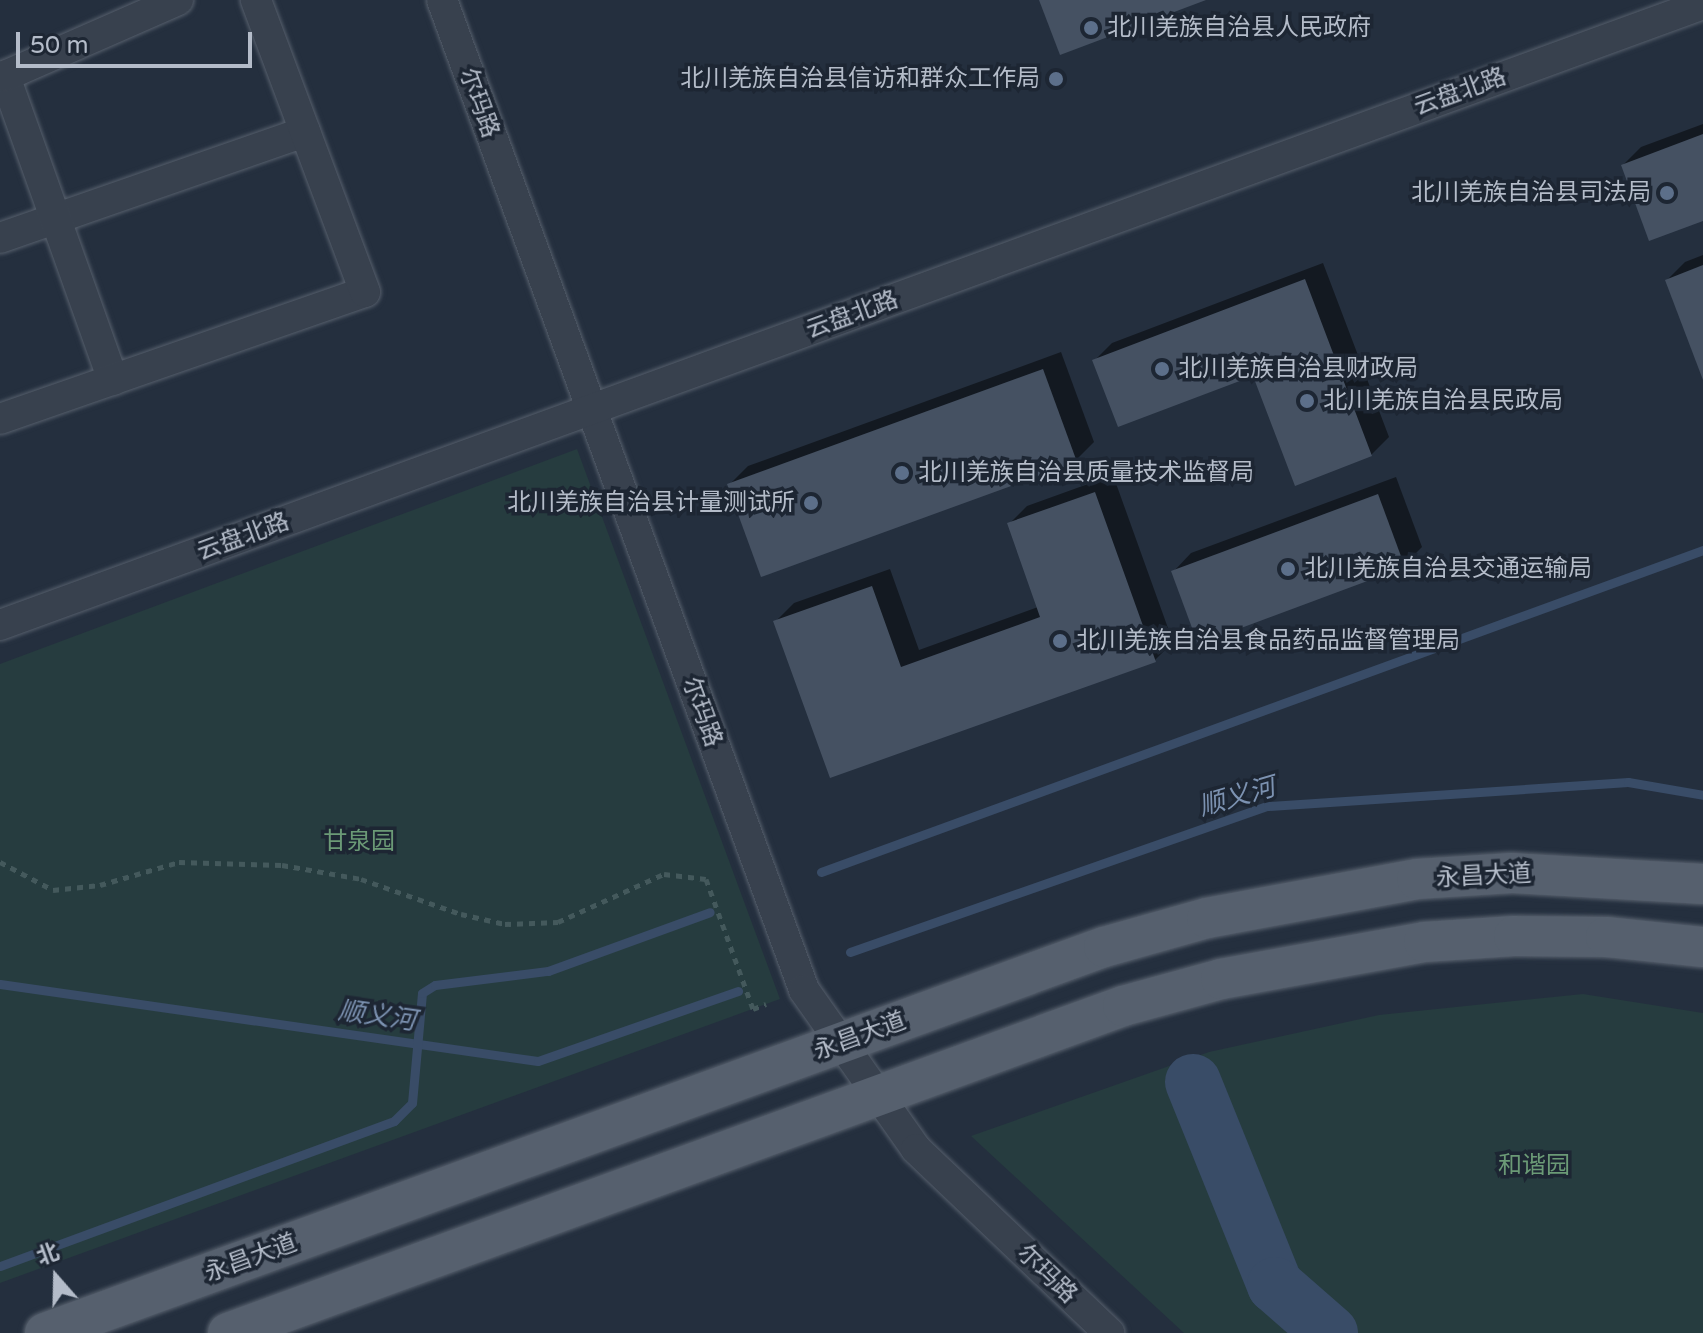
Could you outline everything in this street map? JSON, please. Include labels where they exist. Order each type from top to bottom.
[{"type":"main road","name":"永昌大道","points":[[45,1333],[1104,947],[1316,895],[1512,873],[1703,884]]},
{"type":"main road","points":[[228,1333],[1123,1006],[1327,957],[1514,936],[1703,947]]},
{"type":"street","points":[[113,380],[2,73],[178,0]]},
{"type":"street","points":[[0,419],[365,292],[256,0]]},
{"type":"street","name":"尔玛路","points":[[442,0],[804,990],[916,1149],[1109,1333]]},
{"type":"street","name":"云盘北路","points":[[0,625],[1703,4]]},
{"type":"street","points":[[0,238],[305,132]]},
{"type":"path","points":[[0,862],[53,890],[100,885],[179,862],[282,865],[361,879],[461,914],[505,924],[558,922],[664,874],[706,879],[753,1009],[766,1004]]},
{"type":"green space","name":"甘泉园","points":[[577,449],[780,999],[0,1283],[0,664]]},
{"type":"green space","name":"和谐园","points":[[1583,994],[1703,1013],[1703,1333],[1184,1333],[971,1136],[1209,1052],[1379,1015]]},
{"type":"building","name":"北川羌族自治县人民政府","points":[[1039,0],[1206,0],[1060,55]]},
{"type":"building","name":"北川羌族自治县司法局","points":[[1703,134],[1703,221],[1649,241],[1621,165]]},
{"type":"building","points":[[1703,265],[1703,380],[1665,280]]},
{"type":"building","name":"北川羌族自治县民政局","points":[[1305,279],[1372,456],[1295,486],[1253,376],[1118,427],[1092,360]]},
{"type":"building","name":"北川羌族自治县质量技术监督局","points":[[1043,369],[1077,462],[761,577],[727,484]]},
{"type":"building","name":"北川羌族自治县食品药品监督管理局","points":[[1095,492],[1156,662],[830,778],[773,621],[872,586],[901,667],[1040,617],[1007,523]]},
{"type":"building","name":"北川羌族自治县交通运输局","points":[[1378,494],[1405,567],[1198,644],[1171,571]]},
{"type":"waterway","points":[[821,872],[1703,550]]},
{"type":"waterway","name":"顺义河","points":[[850,952],[1268,806],[1628,782],[1703,795]]},
{"type":"waterway","points":[[0,1266],[394,1121],[412,1103],[422,993],[435,985],[548,971],[710,912]]},
{"type":"waterway","name":"顺义河","points":[[0,984],[538,1061],[738,991]]},
{"type":"waterway","points":[[1193,1082],[1275,1285],[1330,1333]]},
{"type":"place","name":"北川羌族自治县人民政府","points":[[1091,28]]},
{"type":"place","name":"北川羌族自治县信访和群众工作局","points":[[1056,79]]},
{"type":"place","name":"北川羌族自治县司法局","points":[[1667,193]]},
{"type":"place","name":"北川羌族自治县财政局","points":[[1162,369]]},
{"type":"place","name":"北川羌族自治县民政局","points":[[1307,401]]},
{"type":"place","name":"北川羌族自治县质量技术监督局","points":[[902,473]]},
{"type":"place","name":"北川羌族自治县计量测试所","points":[[811,503]]},
{"type":"place","name":"北川羌族自治县交通运输局","points":[[1288,569]]},
{"type":"place","name":"北川羌族自治县食品药品监督管理局","points":[[1060,641]]}]
